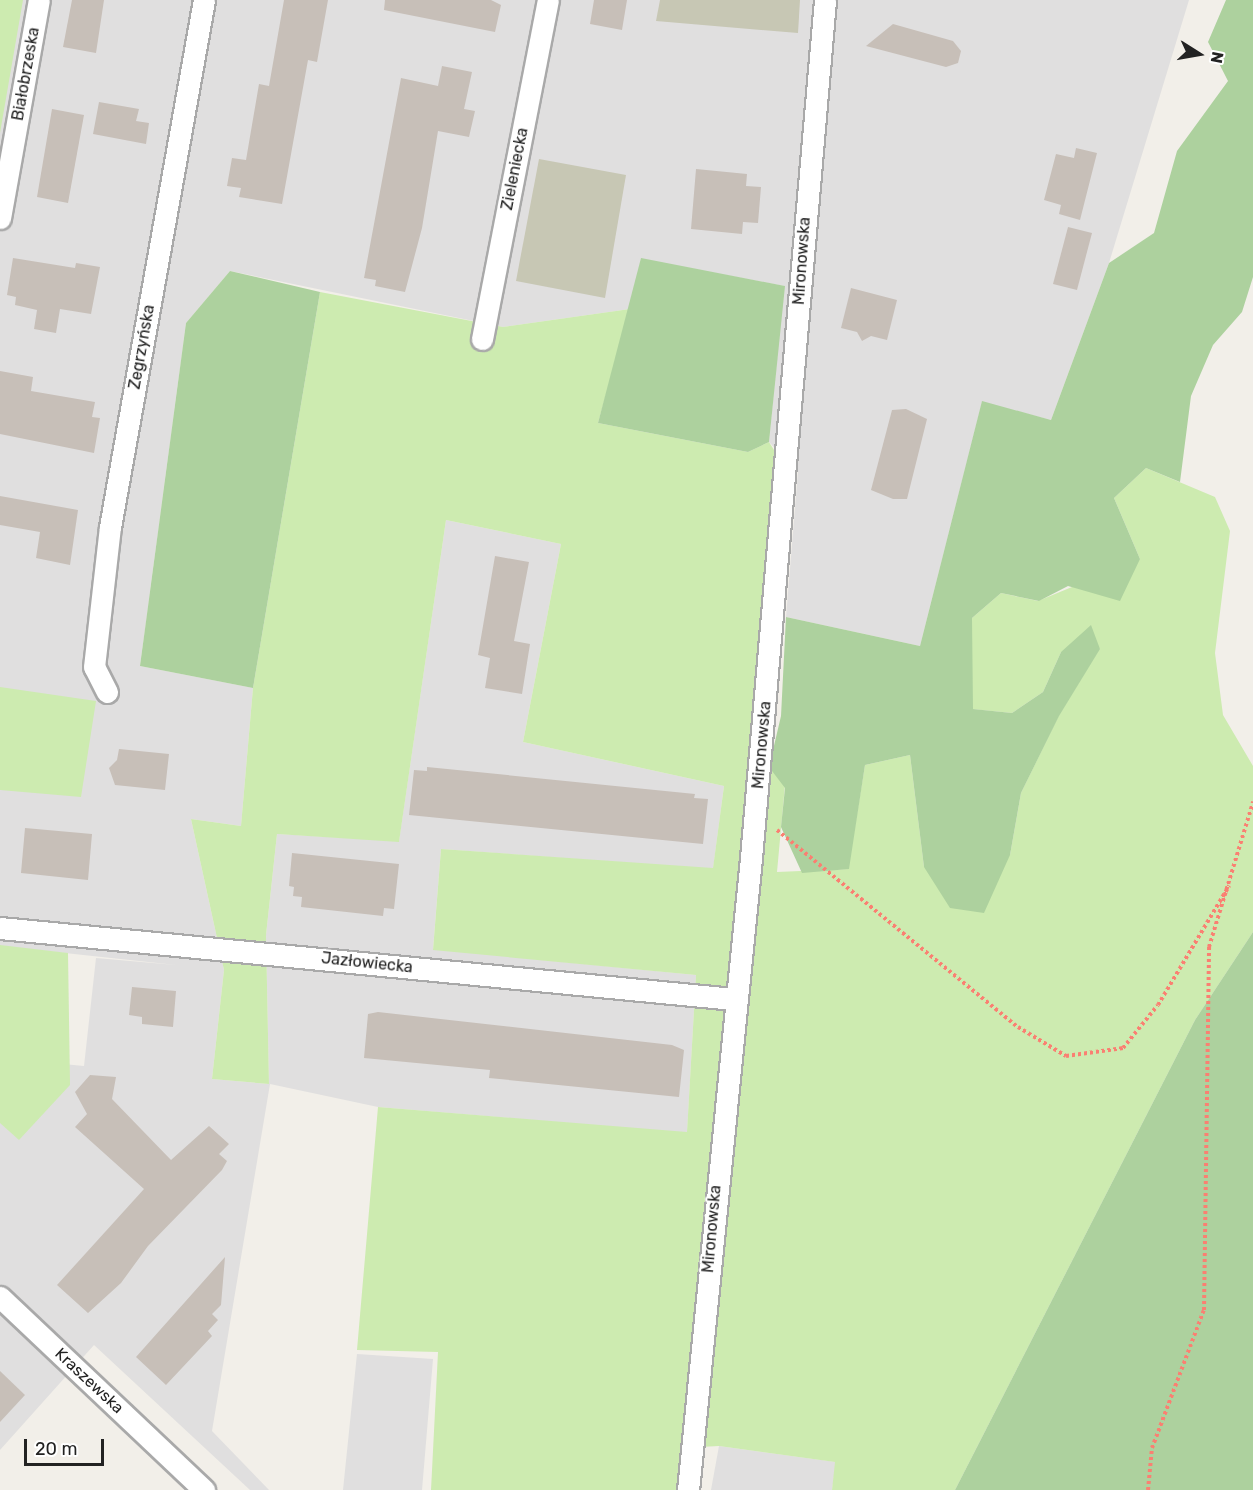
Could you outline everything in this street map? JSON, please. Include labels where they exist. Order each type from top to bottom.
[{"type":"street","name":"Białobrzeska","points":[[0,218],[39,0]]},
{"type":"street","name":"Zegrzyńska","points":[[107,692],[94,667],[110,527],[204,0]]},
{"type":"street","name":"Zieleniecka","points":[[482,339],[548,0]]},
{"type":"street","name":"Mironowska","points":[[688,1490],[734,999],[756,812],[825,0]]},
{"type":"street","name":"Jazłowiecka","points":[[0,928],[734,999]]},
{"type":"street","name":"Kraszewska","points":[[0,1297],[204,1490]]},
{"type":"path","points":[[1148,1490],[1152,1448],[1204,1310],[1209,947],[1232,880],[1253,802]]},
{"type":"path","points":[[756,812],[1018,1027],[1066,1056],[1123,1048],[1158,1005],[1232,880]]},
{"type":"shaded area","points":[[0,0],[1189,0],[1109,263],[1051,420],[982,402],[920,646],[786,617],[798,472],[769,442],[784,286],[641,259],[630,309],[503,327],[230,271],[186,323],[140,666],[253,688],[241,826],[191,819],[224,970],[212,1079],[269,1084],[266,935],[277,834],[399,841],[446,520],[561,544],[523,742],[724,786],[713,869],[441,849],[433,949],[696,975],[687,1133],[378,1107],[270,1084],[212,1431],[269,1490],[250,1490],[94,1345],[0,1450],[0,1058],[84,1066],[96,958],[176,965],[0,946]]},
{"type":"shaded area","points":[[660,0],[800,0],[798,33],[656,21]]},
{"type":"shaded area","points":[[539,159],[626,175],[605,298],[516,281]]},
{"type":"shaded area","points":[[357,1354],[433,1359],[422,1490],[343,1490]]},
{"type":"shaded area","points":[[719,1446],[836,1462],[832,1490],[711,1490]]},
{"type":"green space","points":[[0,0],[23,0],[0,133]]},
{"type":"green space","points":[[1226,0],[1253,0],[1253,277],[1242,312],[1213,345],[1191,396],[1180,482],[1146,468],[1114,498],[1140,559],[1120,601],[1068,586],[1039,601],[1001,593],[972,618],[973,709],[1012,713],[1043,692],[1061,652],[1091,625],[1100,649],[1059,716],[1021,793],[1010,855],[984,913],[950,908],[924,867],[910,755],[865,765],[849,869],[802,873],[781,827],[785,788],[769,767],[781,716],[786,617],[920,646],[982,401],[1051,420],[1109,263],[1154,233],[1177,151],[1228,81],[1208,42]]},
{"type":"green space","points":[[641,258],[785,286],[769,442],[748,452],[598,423]]},
{"type":"green space","points":[[230,271],[320,292],[253,688],[140,666],[186,323]]},
{"type":"green space","points":[[320,292],[503,327],[630,309],[598,423],[748,452],[769,442],[794,482],[769,767],[786,774],[777,872],[848,869],[865,765],[910,755],[924,867],[1010,855],[1021,793],[1059,715],[1100,648],[1061,652],[1043,692],[1012,713],[972,709],[972,618],[1001,593],[1038,601],[1140,559],[1114,498],[1146,468],[1215,497],[1230,531],[1215,653],[1223,715],[1253,766],[1253,932],[1195,1020],[955,1490],[832,1490],[835,1462],[719,1446],[681,1448],[679,1490],[431,1490],[438,1352],[357,1350],[378,1107],[687,1132],[696,975],[433,950],[441,849],[713,868],[724,786],[523,742],[561,544],[446,520],[399,842],[277,834],[266,935],[269,1084],[212,1079],[224,970],[191,819],[241,826],[253,688]]},
{"type":"green space","points":[[0,687],[96,701],[81,797],[0,790]]},
{"type":"green space","points":[[1253,932],[1253,1490],[955,1490],[1195,1020]]},
{"type":"green space","points":[[0,945],[68,953],[70,1085],[19,1140],[0,1123]]},
{"type":"building","points":[[72,0],[104,0],[96,53],[63,47]]},
{"type":"building","points":[[284,0],[328,0],[317,62],[308,60],[282,204],[239,197],[241,188],[227,186],[232,158],[246,160],[259,84],[269,86]]},
{"type":"building","points":[[385,0],[491,0],[501,5],[495,32],[384,10]]},
{"type":"building","points":[[594,0],[627,0],[622,30],[590,24]]},
{"type":"building","points":[[893,24],[953,41],[961,51],[958,63],[946,67],[866,46]]},
{"type":"building","points":[[442,66],[472,72],[464,109],[475,111],[469,137],[438,131],[422,228],[405,292],[375,286],[376,280],[364,278],[401,78],[438,86]]},
{"type":"building","points":[[99,102],[139,109],[136,121],[149,123],[146,144],[93,134]]},
{"type":"building","points":[[52,109],[84,115],[68,203],[37,197]]},
{"type":"building","points":[[1076,148],[1097,153],[1080,220],[1059,214],[1061,205],[1044,200],[1056,154],[1074,158]]},
{"type":"building","points":[[696,169],[747,174],[746,186],[761,187],[758,223],[743,222],[742,234],[691,229]]},
{"type":"building","points":[[1068,227],[1092,233],[1077,290],[1053,284]]},
{"type":"building","points":[[13,258],[75,268],[76,263],[100,267],[91,314],[60,309],[56,333],[34,329],[37,310],[15,305],[16,297],[7,295]]},
{"type":"building","points":[[851,288],[897,300],[887,340],[871,336],[862,341],[857,332],[841,328]]},
{"type":"building","points":[[0,371],[33,377],[31,391],[95,402],[92,417],[100,418],[94,453],[0,434]]},
{"type":"building","points":[[906,409],[927,419],[907,499],[893,499],[871,490],[892,410]]},
{"type":"building","points":[[0,496],[78,510],[70,565],[36,558],[40,532],[0,525]]},
{"type":"building","points":[[495,556],[529,562],[514,641],[530,644],[522,694],[485,688],[490,658],[478,655]]},
{"type":"building","points":[[119,749],[169,754],[165,790],[115,785],[109,768],[117,760]]},
{"type":"building","points":[[427,767],[695,794],[694,798],[708,799],[703,844],[409,815],[414,770],[427,771]]},
{"type":"building","points":[[25,828],[92,834],[88,880],[21,873]]},
{"type":"building","points":[[292,853],[399,864],[394,909],[384,908],[383,916],[301,907],[302,897],[293,896],[294,887],[289,886]]},
{"type":"building","points":[[132,987],[176,991],[173,1027],[142,1024],[142,1017],[129,1015]]},
{"type":"building","points":[[378,1012],[672,1045],[684,1050],[679,1097],[489,1078],[490,1070],[364,1058],[368,1014]]},
{"type":"building","points":[[90,1075],[116,1077],[112,1099],[171,1160],[209,1126],[229,1144],[219,1154],[227,1161],[222,1170],[148,1246],[121,1283],[88,1313],[57,1285],[144,1189],[75,1127],[87,1114],[75,1092]]},
{"type":"building","points":[[225,1257],[221,1305],[212,1314],[218,1320],[208,1331],[212,1336],[166,1385],[136,1357]]},
{"type":"building","points":[[0,1371],[25,1395],[0,1422]]}]
